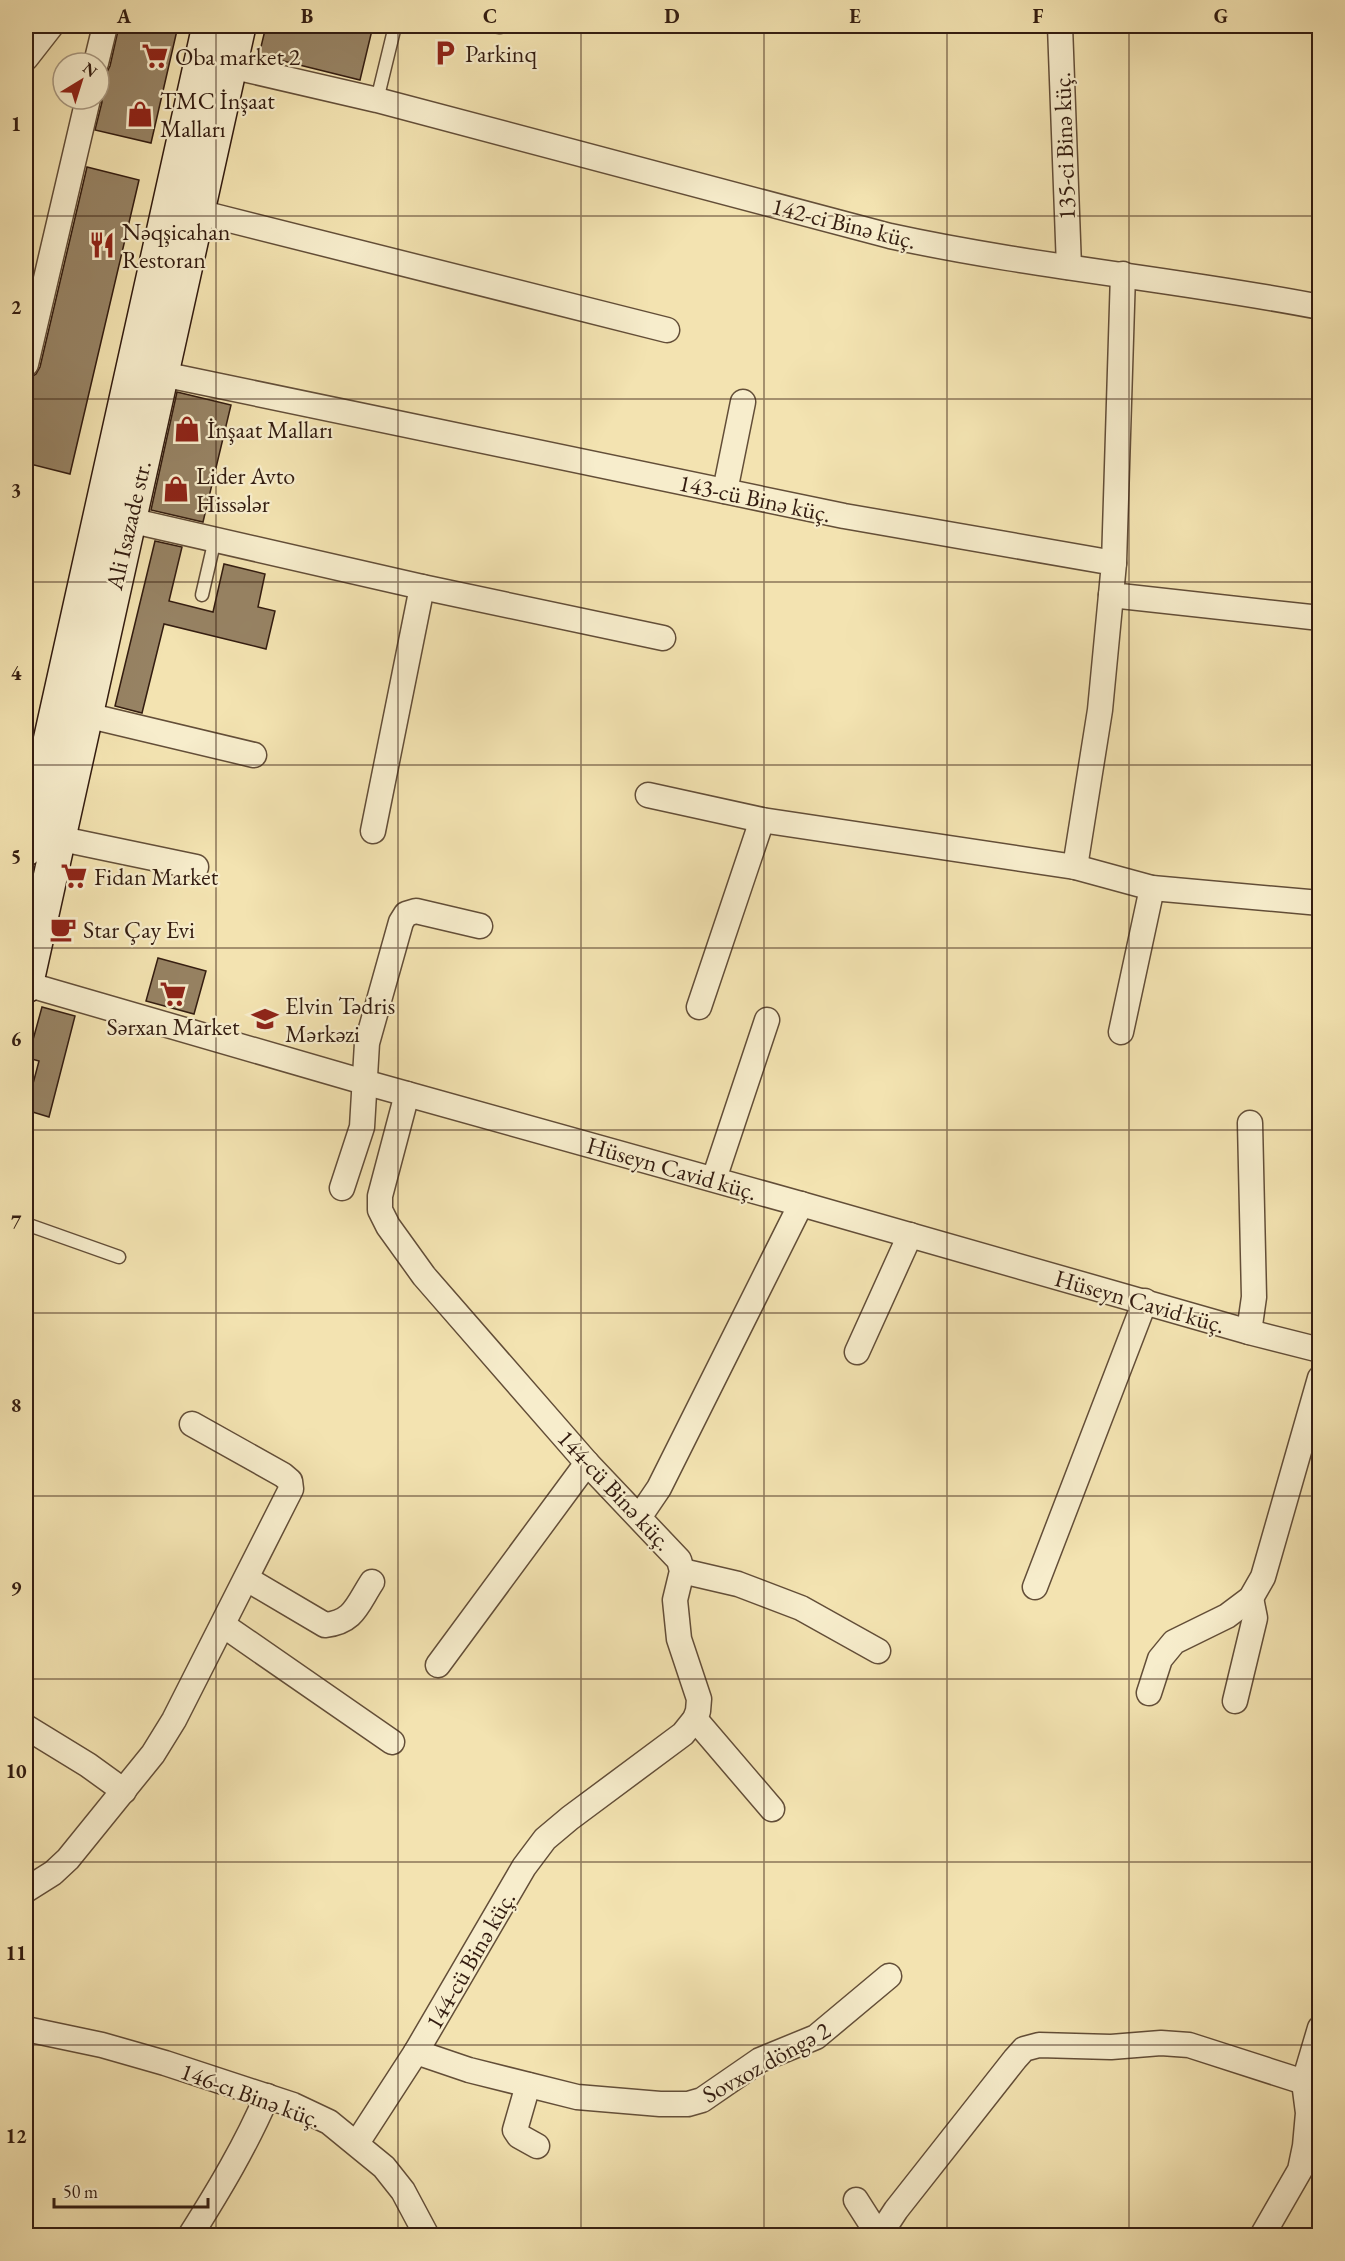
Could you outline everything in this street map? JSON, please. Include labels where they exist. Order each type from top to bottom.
[{"type":"main road","points":[[216,63],[225,27]]},
{"type":"main road","name":"Ali Isazade str.","points":[[26,985],[198,212],[216,63]]},
{"type":"main road","name":"Ali Isazade str.","points":[[26,849],[216,63]]},
{"type":"street","points":[[26,58],[51,26]]},
{"type":"street","points":[[99,51],[105,26]]},
{"type":"street","name":"135-ci Binə küç.","points":[[1060,26],[1069,267]]},
{"type":"street","name":"142-ci Binə küç.","points":[[216,63],[377,100],[890,236],[950,249],[1122,274],[1320,307]]},
{"type":"street","points":[[26,364],[85,111]]},
{"type":"street","points":[[198,212],[667,330]]},
{"type":"street","points":[[1075,867],[1100,710],[1114,563],[1122,274]]},
{"type":"street","name":"143-cü Binə küç.","points":[[162,374],[844,516],[1114,563]]},
{"type":"street","points":[[725,491],[743,402]]},
{"type":"street","points":[[129,520],[422,587],[663,638]]},
{"type":"street","points":[[373,831],[422,587]]},
{"type":"street","points":[[1111,595],[1320,618]]},
{"type":"street","points":[[86,715],[254,755]]},
{"type":"street","points":[[648,795],[762,820],[1075,867],[1152,888],[1320,903]]},
{"type":"street","points":[[699,1007],[762,820]]},
{"type":"street","points":[[57,838],[196,867]]},
{"type":"street","points":[[1121,1032],[1152,888]]},
{"type":"street","points":[[342,1188],[362,1127],[367,1044],[401,922],[406,914],[416,910],[480,926]]},
{"type":"street","name":"Hüseyn Cavid küç.","points":[[26,985],[1249,1332],[1320,1350]]},
{"type":"street","points":[[714,1179],[767,1020]]},
{"type":"street","name":"144-cü Binə küç.","points":[[357,2143],[416,2052],[524,1867],[545,1839],[683,1734],[695,1719],[699,1699],[679,1639],[675,1600],[682,1571],[680,1560],[587,1462],[424,1276],[388,1226],[380,1210],[380,1196],[407,1094]]},
{"type":"street","points":[[1249,1332],[1254,1297],[1250,1122]]},
{"type":"street","points":[[640,1516],[659,1488],[801,1204]]},
{"type":"street","points":[[857,1352],[910,1235]]},
{"type":"street","points":[[1035,1587],[1145,1301]]},
{"type":"street","points":[[1149,1693],[1160,1659],[1174,1642],[1227,1616],[1251,1598],[1263,1577],[1320,1378]]},
{"type":"street","points":[[26,1890],[53,1873],[68,1859],[153,1754],[174,1720],[291,1489],[290,1481],[283,1475],[192,1424]]},
{"type":"street","points":[[438,1665],[587,1462]]},
{"type":"street","points":[[682,1571],[738,1584],[801,1608],[878,1651]]},
{"type":"street","points":[[247,1579],[325,1626],[349,1618],[372,1582]]},
{"type":"street","points":[[1235,1701],[1255,1618],[1251,1598]]},
{"type":"street","points":[[223,1625],[392,1742]]},
{"type":"street","points":[[695,1719],[772,1809]]},
{"type":"street","points":[[26,1728],[88,1765],[124,1791]]},
{"type":"street","name":"Sovxoz döngə 2","points":[[416,2052],[469,2070],[578,2097],[660,2104],[695,2102],[702,2100],[760,2060],[816,2037],[889,1976]]},
{"type":"street","points":[[1263,2235],[1300,2170],[1308,2113],[1304,2082],[1320,2028]]},
{"type":"street","name":"146-cı Binə küç.","points":[[26,2030],[102,2045],[267,2096],[329,2122],[384,2167],[403,2191],[427,2235]]},
{"type":"street","points":[[856,2200],[879,2235],[896,2210],[1024,2049],[1040,2045],[1111,2048],[1161,2043],[1189,2045],[1304,2082]]},
{"type":"street","points":[[528,2085],[515,2130],[519,2136],[537,2146]]},
{"type":"street","points":[[190,2235],[250,2136],[267,2096]]},
{"type":"lane","points":[[377,100],[395,26]]},
{"type":"lane","points":[[202,595],[215,539]]},
{"type":"lane","points":[[26,1224],[119,1257]]},
{"type":"building","points":[[119,26],[144,30],[145,26],[178,26],[151,143],[95,130],[100,111],[111,111],[111,62]]},
{"type":"building","points":[[266,26],[373,26],[360,80],[259,55]]},
{"type":"building","points":[[87,167],[139,180],[70,474],[26,463],[26,396],[30,378],[40,367]]},
{"type":"building","points":[[177,392],[231,405],[203,522],[151,510]]},
{"type":"building","points":[[155,541],[182,547],[169,601],[213,612],[224,564],[265,574],[258,607],[275,611],[266,649],[164,624],[142,713],[115,706]]},
{"type":"building","points":[[158,958],[206,971],[194,1014],[146,1001]]},
{"type":"building","points":[[42,1007],[75,1016],[49,1117],[26,1110],[39,1061],[28,1058]]},
{"type":"place","name":"Parkinq","points":[[445,53]]},
{"type":"place","name":"Oba market 2","points":[[155,56]]},
{"type":"place","name":"TMC İnşaat Malları","points":[[140,114]]},
{"type":"place","name":"Nəqşicahan Restoran","points":[[102,245]]},
{"type":"place","name":"İnşaat Malları","points":[[187,429]]},
{"type":"place","name":"Lider Avto Hissələr","points":[[176,489]]},
{"type":"place","name":"Fidan Market","points":[[74,876]]},
{"type":"place","name":"Star Çay Evi","points":[[63,929]]},
{"type":"place","name":"Sərxan Market","points":[[173,994]]},
{"type":"place","name":"Elvin Tədris Mərkəzi","points":[[265,1019]]}]
